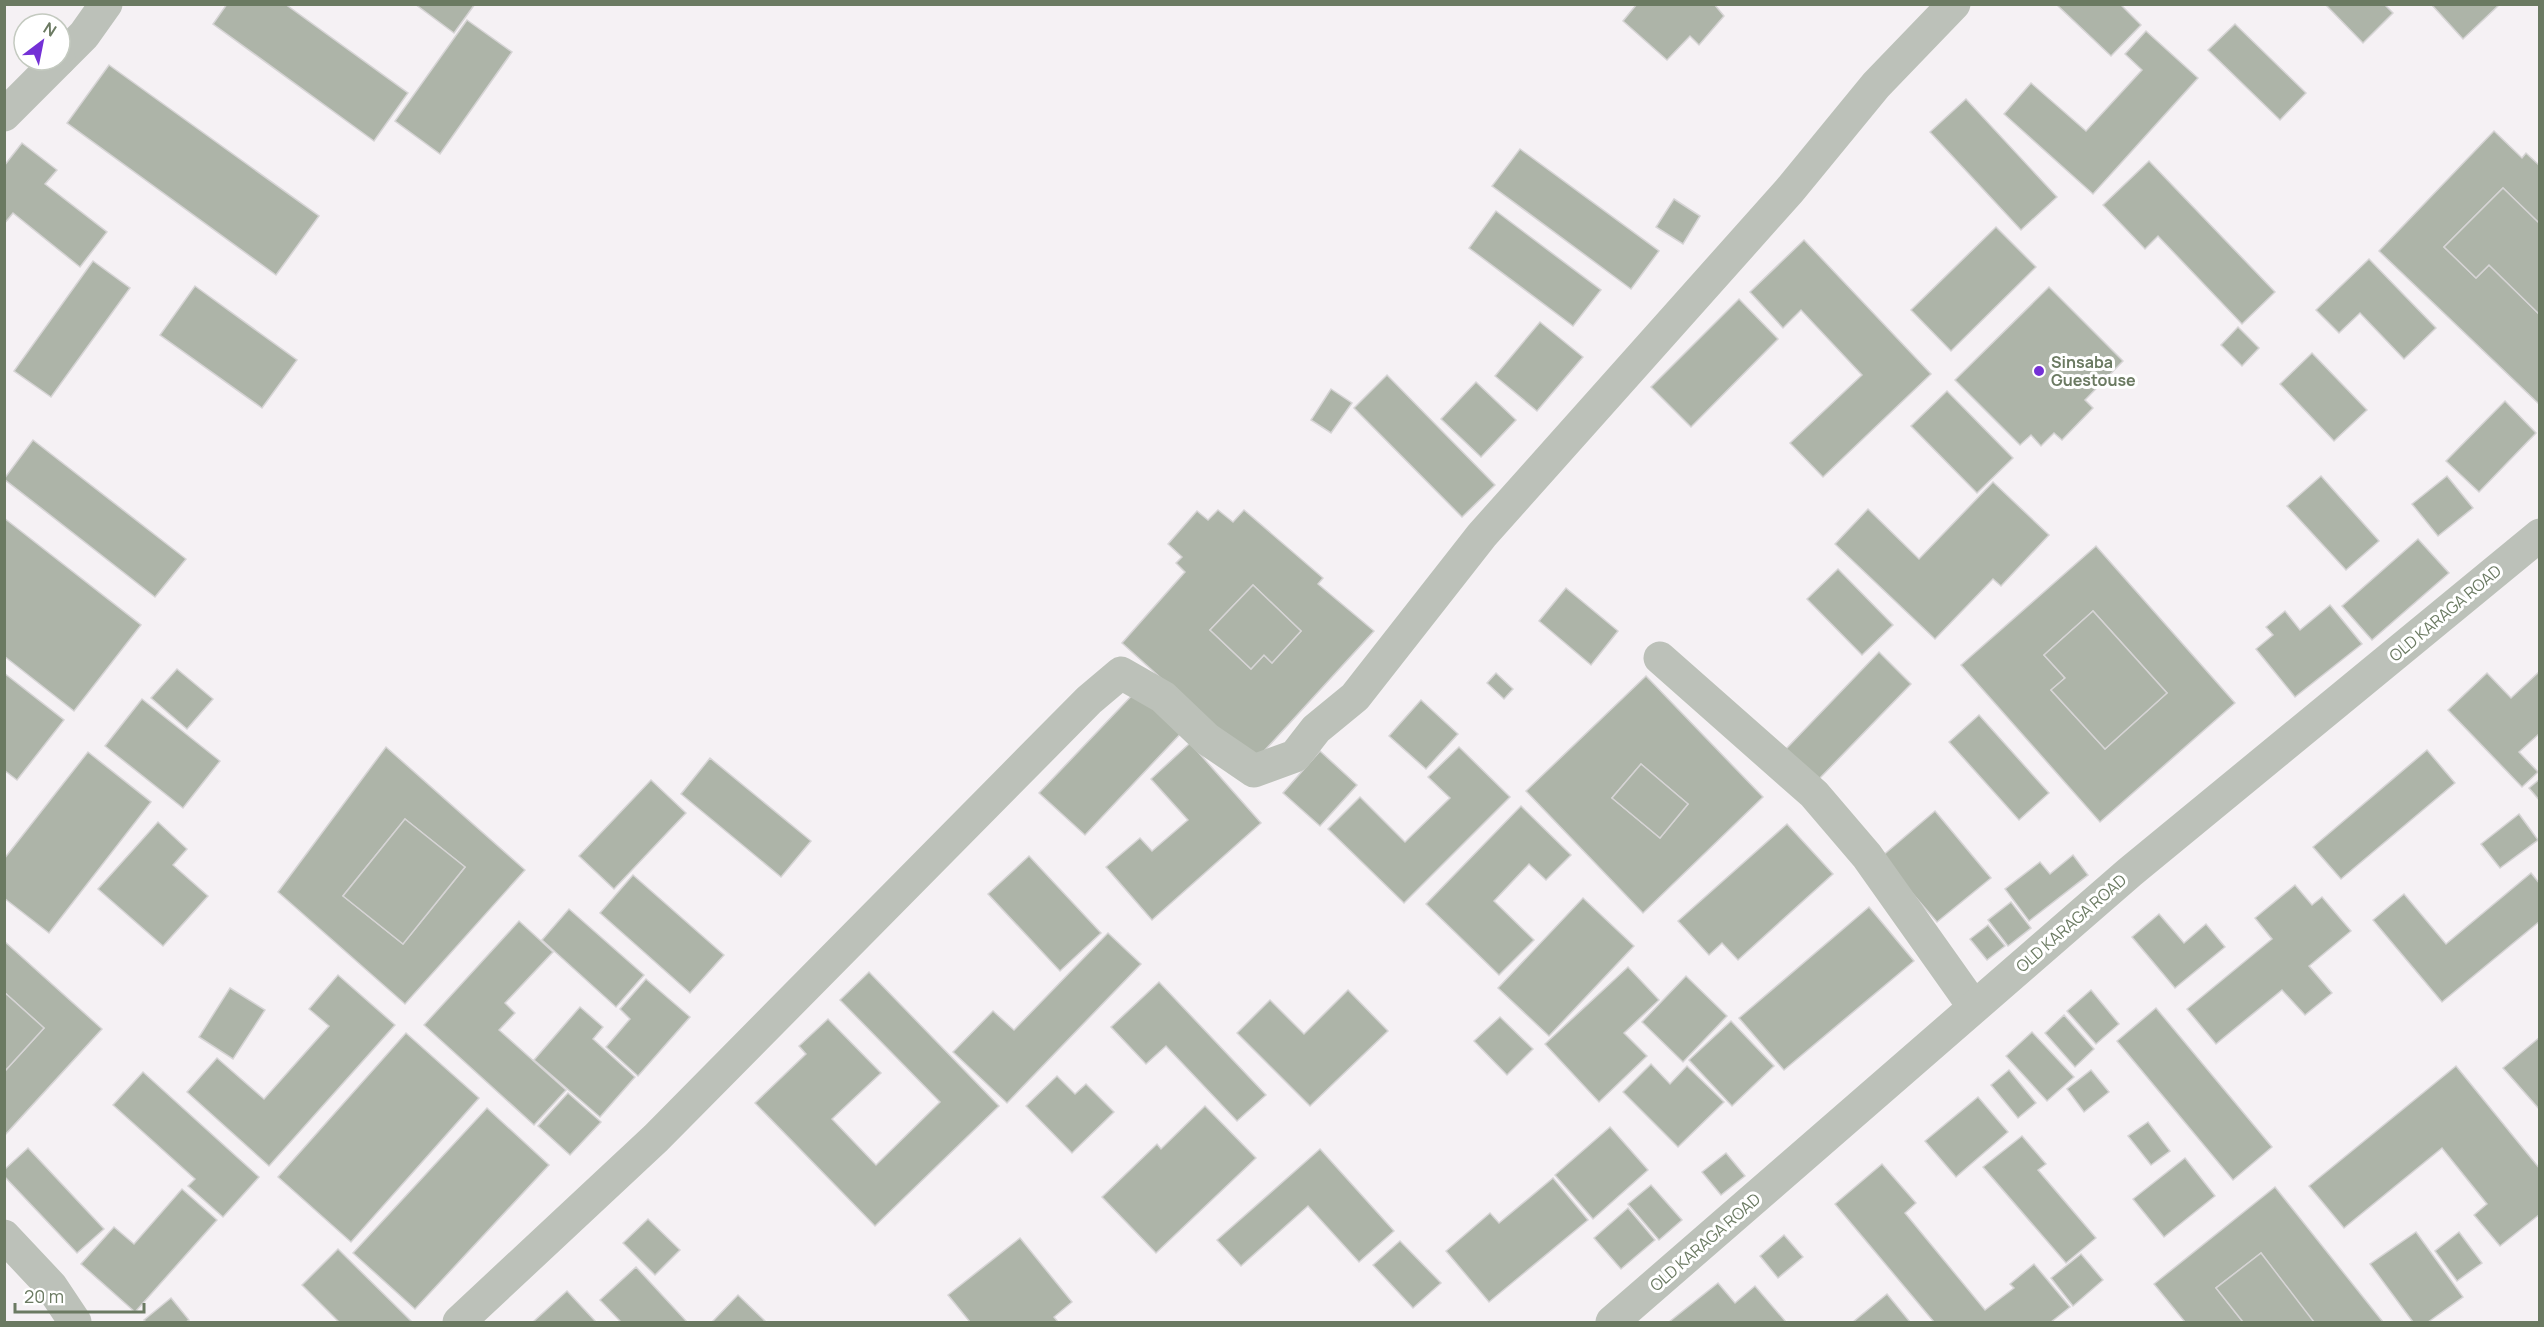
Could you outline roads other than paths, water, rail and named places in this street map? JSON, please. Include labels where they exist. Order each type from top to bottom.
[{"type":"street","points":[[72,48],[106,4]]},
{"type":"street","points":[[459,1323],[656,1138],[1089,700],[1121,673],[1163,697],[1207,739],[1254,771],[1295,756],[1316,729],[1355,697],[1482,535],[1789,191],[1876,85],[1954,4]]},
{"type":"street","points":[[4,115],[48,72]]},
{"type":"street","name":"OLD KARAGA ROAD","points":[[1626,1318],[1974,1007],[2130,872],[2540,535]]},
{"type":"street","points":[[1660,658],[1814,794],[1867,856],[1974,1007]]},
{"type":"street","points":[[4,1236],[51,1286],[75,1323]]},
{"type":"place","name":"Sinsaba Guestouse","points":[[2039,371]]}]
